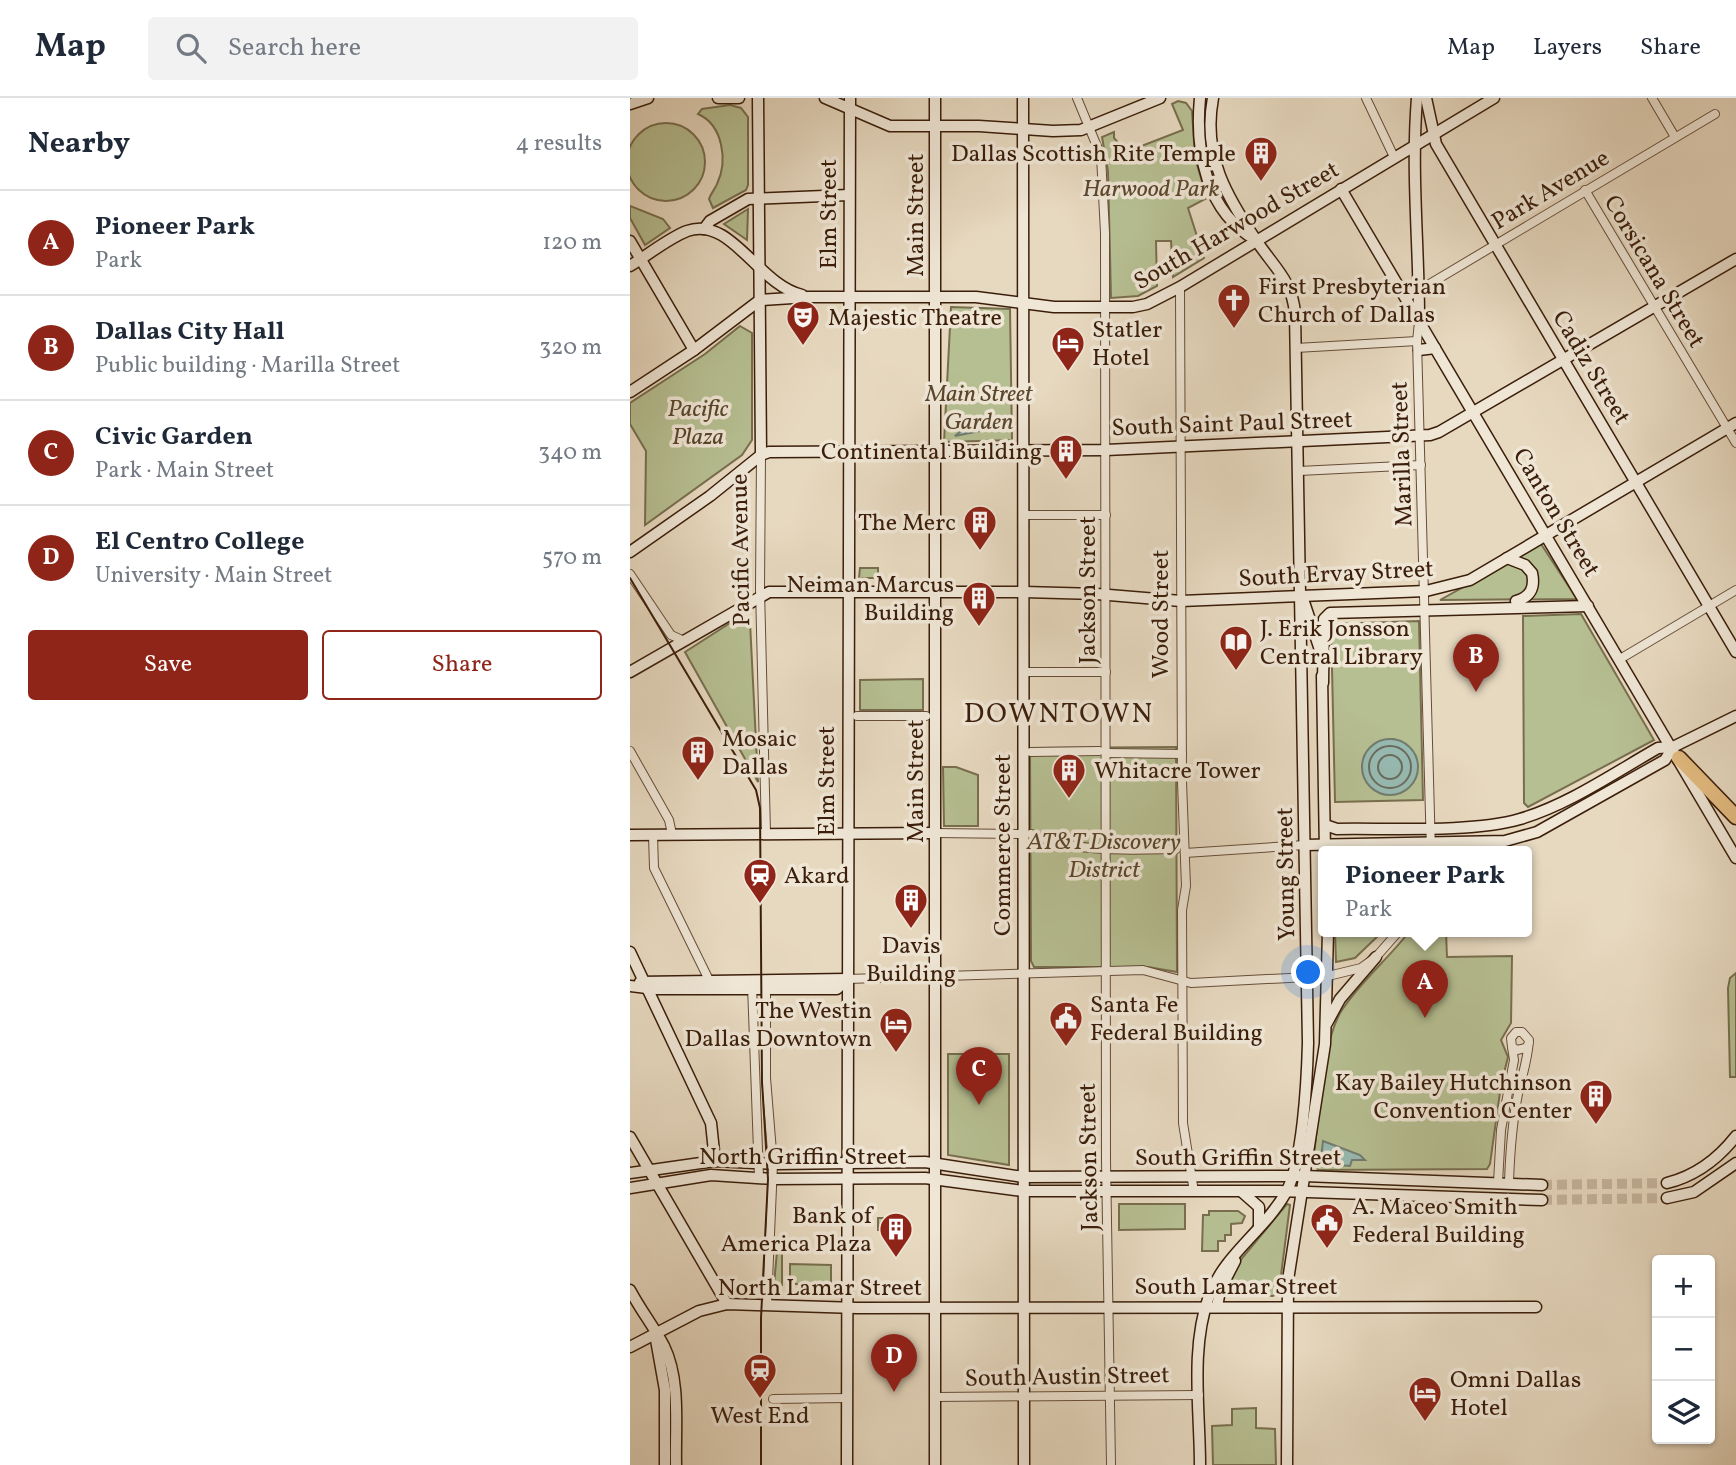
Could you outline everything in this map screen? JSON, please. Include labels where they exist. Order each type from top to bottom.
[{"type":"highway","points":[[1676,753],[1736,817]]},
{"type":"main road","points":[[630,104],[648,98]]},
{"type":"main road","points":[[718,98],[739,98]]},
{"type":"main road","name":"Pacific Avenue","points":[[758,98],[761,455]]},
{"type":"main road","points":[[825,98],[850,102],[869,119],[890,126],[1075,131],[1160,98]]},
{"type":"main road","name":"Main Street","points":[[935,98],[935,1465]]},
{"type":"main road","name":"Commerce Street","points":[[1023,98],[1021,302],[1027,834],[1023,1177],[1024,1465]]},
{"type":"main road","points":[[1191,98],[1200,103]]},
{"type":"main road","name":"Young Street","points":[[1213,98],[1210,135],[1215,170],[1228,197],[1290,287],[1295,313],[1302,596],[1298,615],[1308,977],[1306,1081],[1292,1176],[1287,1192]]},
{"type":"main road","name":"Marilla Street","points":[[1417,98],[1415,240],[1420,289],[1419,322]]},
{"type":"main road","name":"Cadiz Street","points":[[1426,98],[1436,144],[1736,652]]},
{"type":"main road","name":"South Harwood Street","points":[[760,300],[936,296],[988,298],[1054,307],[1143,305],[1180,287],[1493,98]]},
{"type":"main road","name":"Elm Street","points":[[847,1465],[850,102]]},
{"type":"main road","name":"Young Street","points":[[1200,103],[1201,158],[1213,193],[1239,230],[1256,240]]},
{"type":"main road","name":"Canton Street","points":[[1340,189],[1736,858]]},
{"type":"main road","points":[[704,229],[710,221],[742,202],[760,197],[849,195]]},
{"type":"main road","points":[[630,265],[687,231],[704,229],[728,238],[783,290],[808,297]]},
{"type":"main road","points":[[630,241],[694,350]]},
{"type":"main road","name":"South Saint Paul Street","points":[[761,455],[1106,450],[1421,436],[1440,432],[1736,259]]},
{"type":"main road","points":[[630,392],[694,350],[760,300]]},
{"type":"main road","points":[[1418,345],[1435,348]]},
{"type":"main road","name":"South Ervay Street","points":[[761,596],[769,592],[1024,592],[1181,601],[1426,592],[1461,584],[1732,426]]},
{"type":"main road","points":[[630,552],[710,496],[761,455]]},
{"type":"main road","points":[[1507,558],[1525,565],[1532,573],[1532,589],[1524,599],[1516,601],[1548,608]]},
{"type":"main road","points":[[630,671],[761,596]]},
{"type":"main road","name":"Young Street","points":[[1302,596],[1318,642],[1323,683],[1325,846]]},
{"type":"main road","points":[[1323,683],[1324,620],[1328,614],[1588,606]]},
{"type":"main road","points":[[1452,846],[1505,841],[1537,832],[1665,760],[1736,716]]},
{"type":"main road","points":[[1325,825],[1337,829],[1431,827],[1490,825],[1518,820],[1547,809],[1658,748],[1676,753]]},
{"type":"main road","points":[[630,835],[935,833]]},
{"type":"main road","points":[[1305,845],[1318,847]]},
{"type":"main road","name":"Young Street","points":[[1287,1465],[1287,1307],[1291,1250],[1326,1026],[1328,937]]},
{"type":"main road","points":[[630,951],[714,1131],[715,1161]]},
{"type":"main road","points":[[1326,1026],[1339,999],[1376,957]]},
{"type":"main road","points":[[646,985],[709,979],[752,983]]},
{"type":"main road","points":[[630,984],[766,983],[847,979]]},
{"type":"main road","points":[[1667,1183],[1685,1178],[1704,1166],[1736,1136]]},
{"type":"main road","points":[[630,1137],[727,1304]]},
{"type":"main road","name":"North Griffin Street","points":[[630,1173],[715,1161],[773,1164],[935,1163]]},
{"type":"main road","name":"South Griffin Street","points":[[935,1163],[1023,1177],[1304,1176],[1542,1185]]},
{"type":"main road","points":[[1667,1198],[1710,1182],[1736,1163]]},
{"type":"main road","name":"North Griffin Street","points":[[630,1188],[710,1175],[773,1179],[936,1178]]},
{"type":"main road","name":"South Griffin Street","points":[[936,1178],[1023,1191],[1287,1192],[1542,1200]]},
{"type":"main road","points":[[1443,1180],[1443,1198]]},
{"type":"main road","points":[[1490,1199],[1501,1194],[1504,1182]]},
{"type":"main road","points":[[1242,1192],[1259,1207],[1259,1227]]},
{"type":"main road","points":[[1199,1465],[1200,1331],[1211,1308],[1219,1274],[1287,1192]]},
{"type":"main road","points":[[630,1290],[655,1334],[676,1465]]},
{"type":"main road","name":"North Lamar Street","points":[[630,1347],[699,1311],[727,1304],[936,1308]]},
{"type":"main road","name":"South Lamar Street","points":[[936,1308],[1536,1307]]},
{"type":"main road","points":[[666,1465],[671,1421]]},
{"type":"street","name":"Jackson Street","points":[[1077,98],[1102,165],[1107,307],[1107,672],[1103,752],[1107,898],[1106,1178],[1111,1465]]},
{"type":"street","points":[[1366,98],[1394,157]]},
{"type":"street","points":[[1653,98],[1675,137]]},
{"type":"street","name":"Park Avenue","points":[[1406,298],[1715,114]]},
{"type":"street","name":"Corsicana Street","points":[[1585,190],[1654,306],[1732,426],[1736,443]]},
{"type":"street","name":"Wood Street","points":[[1180,287],[1183,1123],[1194,1192]]},
{"type":"street","name":"Marilla Street","points":[[1419,322],[1431,846]]},
{"type":"street","points":[[1296,348],[1418,345]]},
{"type":"street","name":"Pacific Avenue","points":[[761,455],[766,833]]},
{"type":"street","points":[[1299,471],[1421,465]]},
{"type":"street","points":[[1024,515],[1106,515]]},
{"type":"street","points":[[630,574],[671,635],[682,640]]},
{"type":"street","points":[[1620,659],[1736,590]]},
{"type":"street","points":[[1024,672],[1107,672]]},
{"type":"street","points":[[857,716],[926,716]]},
{"type":"street","points":[[630,751],[669,820],[672,834]]},
{"type":"street","points":[[1031,752],[1182,754]]},
{"type":"street","points":[[935,833],[1027,834],[1058,845],[1106,850],[1180,851],[1305,845]]},
{"type":"street","points":[[653,835],[654,868],[709,979]]},
{"type":"street","points":[[847,979],[1143,970],[1191,983],[1328,976],[1350,972],[1376,957],[1394,937]]},
{"type":"street","points":[[752,983],[759,1178]]},
{"type":"street","points":[[766,983],[766,1078],[773,1164],[767,1304]]},
{"type":"street","points":[[1519,1031],[1527,1035],[1529,1043],[1504,1182],[1501,1130],[1514,1060],[1511,1038],[1519,1031]]},
{"type":"street","points":[[1512,1047],[1523,1050],[1529,1043]]},
{"type":"street","points":[[1710,1182],[1715,1158]]},
{"type":"street","points":[[1704,1166],[1710,1182]]},
{"type":"street","name":"South Austin Street","points":[[935,1397],[1199,1395]]},
{"type":"street","points":[[773,1399],[847,1398]]},
{"type":"green space","name":"Harwood Park","points":[[1178,101],[1186,103],[1192,111],[1195,158],[1207,198],[1188,208],[1204,258],[1173,277],[1171,241],[1156,241],[1157,286],[1138,296],[1111,298],[1108,171],[1102,137],[1114,132],[1114,138],[1126,152],[1183,130],[1172,104]]},
{"type":"green space","points":[[730,105],[741,108],[748,117],[748,185],[746,190],[713,208],[709,199],[720,175],[721,144],[713,126],[698,114],[702,109]]},
{"type":"green space","points":[[666,123],[681,126],[693,135],[702,147],[705,162],[702,177],[693,189],[681,198],[666,201],[651,198],[639,189],[630,177],[627,162],[630,147],[639,135],[651,126]]},
{"type":"green space","points":[[630,206],[663,219],[670,228],[645,245],[630,218]]},
{"type":"green space","points":[[748,209],[747,240],[724,224]]},
{"type":"green space","name":"Main Street Garden","points":[[951,307],[1010,309],[1012,440],[944,442]]},
{"type":"green space","name":"Pacific Plaza","points":[[740,326],[752,333],[752,440],[742,455],[645,525],[646,451],[630,424],[630,403],[705,354]]},
{"type":"green space","points":[[1541,544],[1577,599],[1440,600]]},
{"type":"green space","points":[[860,568],[878,568],[878,578],[859,578]]},
{"type":"green space","points":[[1581,614],[1654,740],[1528,807],[1524,803],[1523,616]]},
{"type":"green space","points":[[741,616],[750,622],[758,782],[685,652]]},
{"type":"green space","points":[[1419,621],[1423,800],[1335,802],[1331,624]],"holes":[[[1394,739],[1413,752],[1416,761],[1415,777],[1406,789],[1399,792],[1382,794],[1362,768],[1368,751],[1382,741]]]},
{"type":"green space","points":[[923,679],[923,710],[860,710],[860,680]]},
{"type":"green space","name":"AT&T Discovery District","points":[[1176,747],[1177,972],[1148,967],[1034,967],[1031,961],[1030,748]]},
{"type":"green space","points":[[943,767],[956,767],[978,775],[978,826],[944,826]]},
{"type":"green space","points":[[1335,937],[1377,937],[1355,958],[1336,962]]},
{"type":"green space","points":[[1405,937],[1446,937],[1447,957],[1512,956],[1511,1023],[1501,1040],[1508,1057],[1487,1169],[1318,1170],[1313,1162],[1325,1062],[1335,1024],[1358,989]]},
{"type":"green space","points":[[1736,973],[1736,1077],[1730,1077],[1728,988],[1730,978]]},
{"type":"green space","points":[[948,1054],[1009,1054],[1009,1165],[948,1155]]},
{"type":"green space","points":[[1119,1204],[1185,1204],[1185,1229],[1119,1230]]},
{"type":"green space","points":[[1287,1204],[1290,1205],[1279,1291],[1273,1296],[1225,1293],[1224,1289],[1238,1263]]},
{"type":"green space","points":[[1209,1211],[1238,1211],[1245,1216],[1242,1223],[1231,1224],[1231,1235],[1225,1235],[1225,1241],[1218,1241],[1218,1251],[1202,1251],[1203,1215],[1209,1215]]},
{"type":"green space","points":[[878,1218],[897,1218],[897,1230],[878,1230]]},
{"type":"green space","points":[[777,1251],[782,1251],[782,1285],[774,1285]]},
{"type":"green space","points":[[790,1264],[831,1265],[831,1284],[790,1284]]},
{"type":"green space","points":[[1256,1408],[1256,1428],[1275,1429],[1276,1465],[1213,1465],[1212,1426],[1232,1425],[1232,1409]]},
{"type":"water","points":[[977,418],[980,431],[955,436]]},
{"type":"water","points":[[1390,739],[1401,741],[1410,747],[1416,756],[1416,778],[1410,787],[1401,793],[1390,795],[1379,793],[1370,787],[1364,778],[1362,767],[1364,756],[1370,747],[1379,741]]},
{"type":"water","points":[[1323,1141],[1360,1155],[1365,1160],[1352,1160],[1350,1166],[1325,1164],[1321,1158]]},
{"type":"tunnel","points":[[1542,1185],[1667,1183]]},
{"type":"tunnel","points":[[1542,1200],[1667,1198]]},
{"type":"tram line","points":[[630,578],[756,790],[760,808],[762,1082],[768,1179],[761,1318],[761,1465]]},
{"type":"place","name":"Dallas Scottish Rite Temple","points":[[1261,183]]},
{"type":"place","name":"First Presbyterian Church of Dallas","points":[[1234,330]]},
{"type":"place","name":"Majestic Theatre","points":[[803,347]]},
{"type":"place","name":"Statler Hotel","points":[[1068,373]]},
{"type":"place","name":"Continental Building","points":[[1066,481]]},
{"type":"place","name":"The Merc","points":[[980,552]]},
{"type":"place","name":"Neiman Marcus Building","points":[[979,628]]},
{"type":"place","name":"J. Erik Jonsson Central Library","points":[[1236,672]]},
{"type":"place","name":"Dallas City Hall","points":[[1476,692]]},
{"type":"place","name":"Mosaic Dallas","points":[[698,782]]},
{"type":"place","name":"Whitacre Tower","points":[[1069,800]]},
{"type":"place","name":"Akard","points":[[760,905]]},
{"type":"place","name":"Davis Building","points":[[911,930]]},
{"type":"place","name":"Pioneer Park","points":[[1425,1018]]},
{"type":"place","name":"Santa Fe Federal Building","points":[[1066,1048]]},
{"type":"place","name":"The Westin Dallas Downtown","points":[[896,1054]]},
{"type":"place","name":"Civic Garden","points":[[979,1105]]},
{"type":"place","name":"Kay Bailey Hutchinson Convention Center","points":[[1596,1126]]},
{"type":"place","name":"A. Maceo Smith Federal Building","points":[[1327,1250]]},
{"type":"place","name":"Bank of America Plaza","points":[[896,1259]]},
{"type":"place","name":"El Centro College","points":[[894,1392]]},
{"type":"place","name":"West End","points":[[760,1400]]},
{"type":"place","name":"Omni Dallas Hotel","points":[[1425,1423]]},
{"type":"district","name":"DOWNTOWN","points":[[1059,712]]}]
